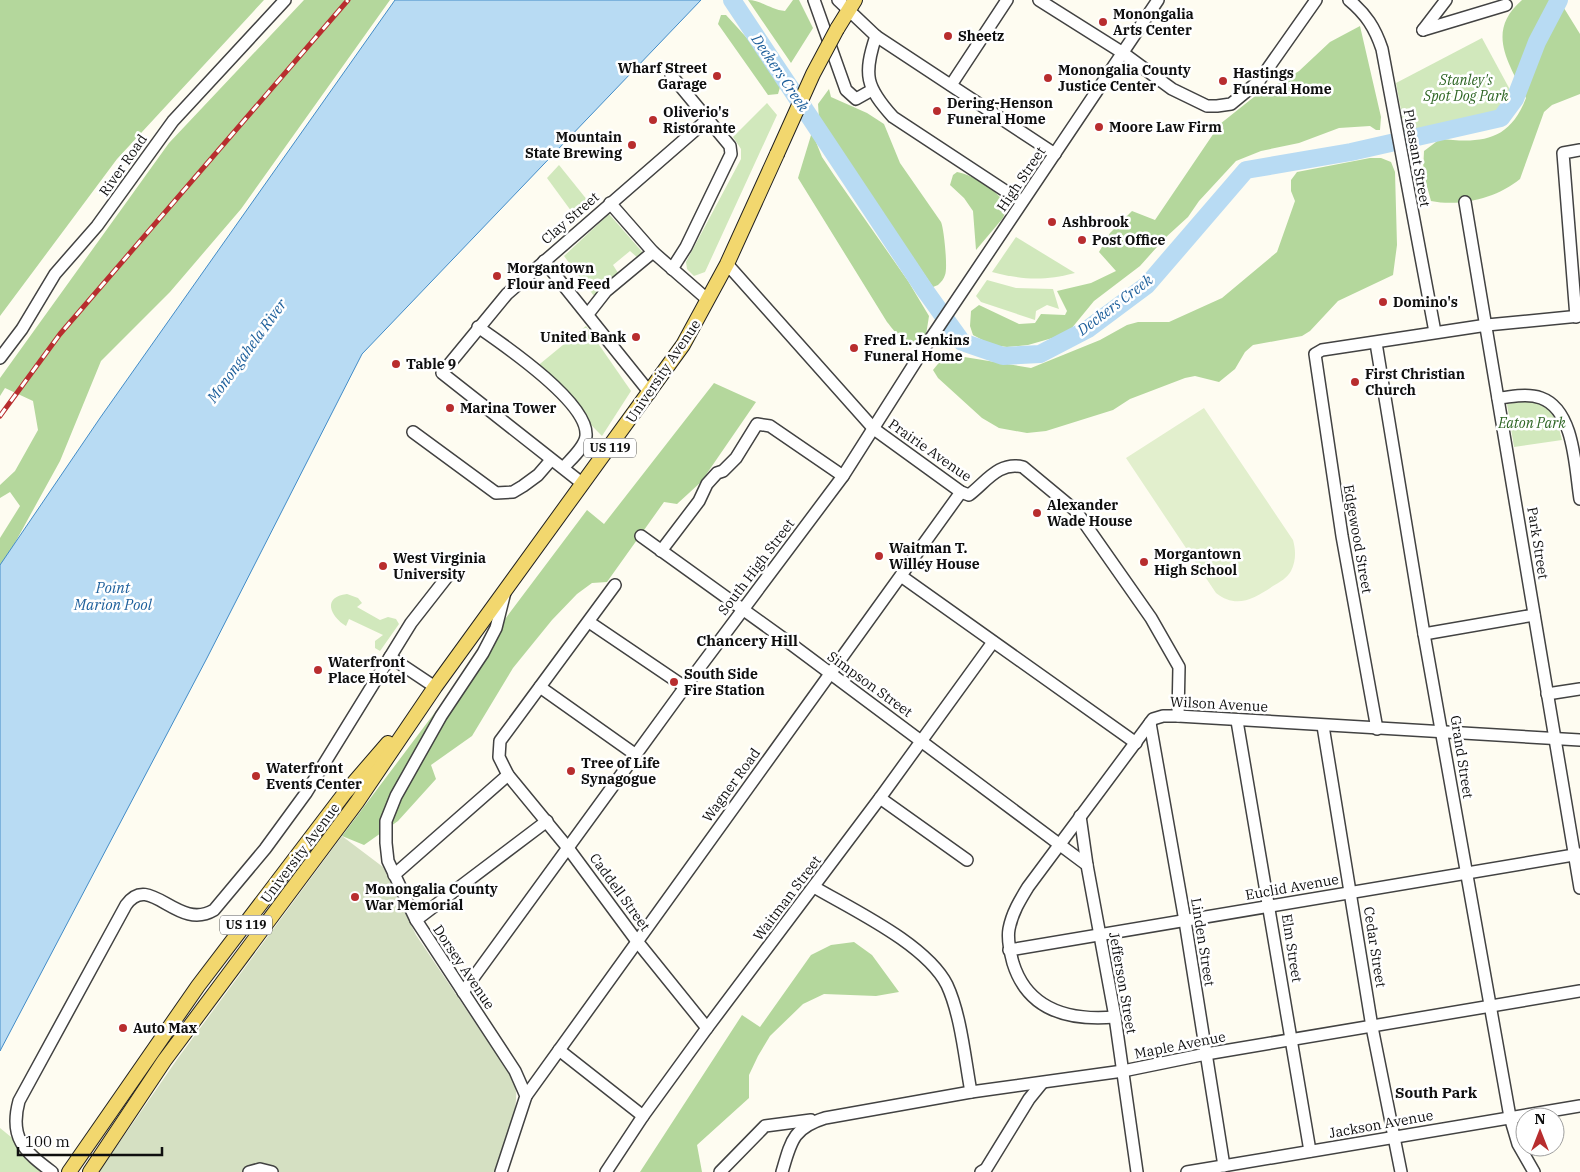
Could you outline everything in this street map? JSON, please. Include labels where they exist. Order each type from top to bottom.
[{"type":"main road","name":"University Avenue","points":[[90,1172],[164,1061],[357,802],[435,686],[650,393],[683,345],[726,264],[813,74],[852,5]]},
{"type":"main road","name":"University Avenue","points":[[69,1172],[198,986],[344,794],[435,686]]},
{"type":"street","name":"River Road","points":[[0,358],[22,329],[55,274],[97,226],[174,121],[285,0]]},
{"type":"street","points":[[814,0],[846,90],[856,99],[872,90]]},
{"type":"street","points":[[838,0],[852,5],[876,36],[1055,154]]},
{"type":"street","points":[[951,84],[1007,0]]},
{"type":"street","points":[[1039,0],[1123,53],[1172,89],[1207,106],[1231,104],[1259,81],[1316,0]]},
{"type":"street","name":"High Street","points":[[909,375],[1158,0]]},
{"type":"street","name":"Pleasant Street","points":[[1349,0],[1362,11],[1375,28],[1382,49],[1418,250],[1435,332]]},
{"type":"street","points":[[1446,0],[1423,30],[1506,5]]},
{"type":"street","points":[[876,36],[868,67],[868,79],[872,90],[894,117],[1016,198]]},
{"type":"street","points":[[671,75],[730,146],[731,154],[686,247],[672,269]]},
{"type":"street","name":"Clay Street","points":[[551,460],[442,373],[507,294],[708,119]]},
{"type":"street","points":[[1376,343],[1487,324],[1578,317],[1563,153],[1580,150]]},
{"type":"street","name":"Park Street","points":[[1465,202],[1487,324],[1554,738],[1577,855],[1580,888]]},
{"type":"street","points":[[610,203],[653,252],[708,300]]},
{"type":"street","points":[[588,314],[606,291],[653,252]]},
{"type":"street","points":[[544,261],[588,314],[638,381],[650,393]]},
{"type":"street","name":"Prairie Avenue","points":[[726,264],[874,429],[961,492],[969,495],[1000,468],[1016,465],[1023,467],[1076,510],[1151,618],[1174,655],[1179,667],[1178,716]]},
{"type":"street","points":[[478,327],[534,368],[563,396],[583,420],[586,428],[586,438],[564,467]]},
{"type":"street","name":"Edgewood Street","points":[[1376,343],[1322,350],[1315,354],[1342,536],[1377,728]]},
{"type":"street","name":"Grand Street","points":[[1376,343],[1424,634],[1443,732],[1465,872],[1510,1117],[1518,1144],[1534,1172]]},
{"type":"street","name":"South High Street","points":[[463,992],[685,687],[844,476],[909,375]]},
{"type":"street","points":[[1498,398],[1524,395],[1539,397],[1550,402],[1558,411],[1569,432],[1580,499]]},
{"type":"street","points":[[661,551],[700,501],[707,484],[717,473],[723,471],[736,458],[757,424],[763,423],[844,476]]},
{"type":"street","points":[[413,432],[496,493],[513,492],[523,486],[538,475],[551,460],[564,467],[583,484]]},
{"type":"street","name":"Wagner Road","points":[[526,1096],[636,940],[831,674],[961,492]]},
{"type":"street","name":"Simpson Street","points":[[641,536],[743,609],[1059,844]]},
{"type":"street","points":[[901,576],[1136,743]]},
{"type":"street","points":[[52,1172],[24,1149],[15,1125],[17,1107],[126,905],[132,896],[139,894],[148,895],[191,916],[207,914],[214,910],[265,849],[306,793],[411,623],[447,577]]},
{"type":"street","name":"Caddell Street","points":[[615,585],[500,742],[499,757],[508,775],[547,821],[636,940],[707,1028]]},
{"type":"street","name":"Dorsey Avenue","points":[[506,590],[496,628],[483,653],[441,716],[396,796],[386,822],[386,836],[388,861],[416,920],[515,1071],[526,1096]]},
{"type":"street","points":[[1424,634],[1534,615]]},
{"type":"street","points":[[589,622],[685,687]]},
{"type":"street","name":"Waitman Street","points":[[606,1172],[643,1116],[707,1028],[880,798],[993,642]]},
{"type":"street","points":[[390,658],[435,686]]},
{"type":"street","points":[[540,687],[636,754]]},
{"type":"street","points":[[1547,694],[1580,689]]},
{"type":"street","name":"Wilson Avenue","points":[[1150,723],[1163,716],[1178,716],[1580,740]]},
{"type":"street","name":"Elm Street","points":[[1237,720],[1310,1151]]},
{"type":"street","points":[[1115,1017],[1093,1019],[1057,1013],[1026,991],[1017,976],[1009,950],[1009,930],[1015,910],[1059,844],[1150,723]]},
{"type":"street","name":"Linden Street","points":[[1150,723],[1185,921],[1224,1166]]},
{"type":"street","name":"Cedar Street","points":[[1323,726],[1372,1027],[1401,1172]]},
{"type":"street","points":[[394,875],[508,775]]},
{"type":"street","points":[[880,798],[967,860]]},
{"type":"street","name":"Jefferson Street","points":[[1080,816],[1115,1017],[1137,1172]]},
{"type":"street","points":[[416,920],[547,821]]},
{"type":"street","points":[[1059,844],[1088,864]]},
{"type":"street","name":"Euclid Avenue","points":[[1009,950],[1270,907],[1465,872],[1577,855]]},
{"type":"street","points":[[814,887],[926,956],[947,985],[956,1014],[971,1092]]},
{"type":"street","name":"Maple Avenue","points":[[782,1172],[799,1130],[807,1124],[825,1118],[971,1092],[1122,1071],[1206,1054],[1580,991]]},
{"type":"street","points":[[559,1050],[643,1116]]},
{"type":"street","points":[[981,1172],[986,1169],[1029,1099],[1042,1083]]},
{"type":"street","points":[[501,1172],[526,1096]]},
{"type":"street","name":"Jackson Avenue","points":[[1187,1172],[1580,1106]]},
{"type":"street","points":[[720,1172],[765,1126],[825,1118]]},
{"type":"street","points":[[249,1172],[265,1169],[272,1172]]},
{"type":"green space","points":[[0,0],[264,0],[117,159],[0,316]]},
{"type":"green space","points":[[304,0],[390,0],[241,209],[170,292],[101,361],[60,461],[0,570],[0,538],[20,506],[10,492],[0,498],[0,485],[15,471],[38,430],[33,401],[5,388],[0,396],[0,378],[169,143]]},
{"type":"green space","points":[[748,0],[785,11],[793,0],[799,0],[813,28],[791,63]]},
{"type":"green space","points":[[1522,0],[1559,0],[1580,34],[1580,94],[1552,105],[1544,112],[1520,179],[1511,186],[1490,196],[1466,202],[1442,203],[1431,201],[1423,172],[1424,151],[1440,139],[1481,139],[1502,131],[1511,124],[1519,113],[1526,98],[1508,60],[1503,36],[1505,24],[1511,12]]},
{"type":"green space","points":[[721,15],[726,15],[769,65],[781,84],[778,94],[768,95],[718,24]]},
{"type":"green space","points":[[1360,26],[1381,117],[1380,130],[1370,126],[1339,128],[1299,143],[1261,151],[1236,161],[1199,201],[1188,217],[1165,238],[1140,266],[1094,301],[1071,329],[1063,335],[1028,345],[1007,347],[992,345],[973,335],[970,326],[971,311],[979,305],[1019,324],[1035,323],[1041,314],[1065,315],[1067,311],[1057,291],[1091,283],[1116,271],[1099,252],[1110,233],[1132,211],[1155,220],[1220,124],[1264,89],[1282,82],[1299,71],[1330,42]]},
{"type":"green space","name":"Stanley's Spot Dog Park","points":[[1482,38],[1515,99],[1501,118],[1406,137],[1396,83]]},
{"type":"green space","points":[[829,89],[831,97],[867,113],[884,124],[900,163],[941,222],[946,271],[944,278],[938,285],[933,287],[819,119],[818,104]]},
{"type":"green space","points":[[767,103],[777,115],[705,272],[694,276],[687,269],[686,262],[741,159],[741,149],[733,137]]},
{"type":"green space","points":[[812,132],[822,157],[908,281],[929,316],[926,335],[918,343],[904,340],[887,322],[798,178]]},
{"type":"green space","points":[[1370,158],[1381,158],[1391,162],[1395,172],[1397,245],[1393,275],[1338,301],[1310,331],[1302,336],[1253,345],[1245,352],[1235,369],[1219,382],[1195,376],[1185,378],[1130,399],[1113,410],[1046,431],[1027,433],[999,428],[982,418],[938,378],[933,370],[946,354],[1031,368],[1100,340],[1127,325],[1138,322],[1169,322],[1222,298],[1277,252],[1295,201],[1291,191],[1291,180],[1297,172]]},
{"type":"green space","points":[[559,165],[592,206],[577,219],[547,178]]},
{"type":"green space","points":[[957,172],[979,180],[993,190],[1007,208],[1003,218],[976,250],[973,211],[964,198],[950,185],[953,175]]},
{"type":"green space","points":[[609,214],[645,255],[638,258],[630,251],[613,265],[620,276],[594,296],[564,256]]},
{"type":"green space","points":[[1016,237],[1075,273],[1034,278],[1014,277],[992,272]]},
{"type":"green space","points":[[987,280],[1016,288],[1053,289],[1059,309],[1047,305],[1036,311],[1035,320],[981,302],[976,296]]},
{"type":"green space","points":[[586,326],[631,391],[602,436],[535,368]]},
{"type":"green space","points":[[714,383],[756,402],[701,482],[677,504],[664,502],[607,582],[592,583],[577,594],[552,620],[513,668],[472,736],[431,765],[436,779],[398,821],[364,845],[342,836],[587,510],[604,524]]},
{"type":"green space","name":"Eaton Park","points":[[1527,401],[1542,405],[1552,414],[1558,425],[1562,440],[1514,447],[1507,404]]},
{"type":"green space","points":[[1204,408],[1294,544],[1295,560],[1287,576],[1259,595],[1245,600],[1231,600],[1223,598],[1216,593],[1126,458]]},
{"type":"green space","points":[[347,594],[358,598],[362,603],[357,607],[380,620],[388,617],[396,619],[399,624],[380,651],[375,648],[375,641],[383,635],[349,619],[346,626],[340,622],[333,612],[331,603],[334,599]]},
{"type":"green space","points":[[342,836],[383,867],[416,935],[513,1079],[516,1089],[514,1112],[495,1172],[99,1172],[178,1058]]},
{"type":"green space","points":[[854,942],[872,955],[899,992],[876,996],[824,994],[803,1004],[770,1036],[758,1056],[749,1075],[749,1098],[697,1145],[702,1172],[640,1172],[742,1015],[760,1027],[811,955],[831,945]]},
{"type":"green space","points":[[0,1128],[54,1172],[0,1172]]},
{"type":"water","name":"Point Marion Pool","points":[[395,0],[701,0],[362,354],[207,658],[0,1051],[0,565],[100,418]]},
{"type":"waterway","name":"Deckers Creek","points":[[732,0],[924,289],[962,342],[1003,356],[1040,354],[1088,329],[1147,285],[1246,170],[1351,152],[1501,118],[1515,99],[1537,42],[1559,0]]},
{"type":"railway","points":[[0,416],[60,334],[348,0]]},
{"type":"place","name":"Monongalia Arts Center","points":[[1103,22]]},
{"type":"place","name":"Sheetz","points":[[948,36]]},
{"type":"place","name":"Wharf Street Garage","points":[[717,76]]},
{"type":"place","name":"Monongalia County Justice Center","points":[[1048,78]]},
{"type":"place","name":"Hastings Funeral Home","points":[[1223,81]]},
{"type":"place","name":"Dering-Henson Funeral Home","points":[[937,111]]},
{"type":"place","name":"Oliverio's Ristorante","points":[[653,120]]},
{"type":"place","name":"Moore Law Firm","points":[[1099,127]]},
{"type":"place","name":"Mountain State Brewing","points":[[632,145]]},
{"type":"place","name":"Ashbrook","points":[[1052,222]]},
{"type":"place","name":"Post Office","points":[[1082,240]]},
{"type":"place","name":"Morgantown Flour and Feed","points":[[497,276]]},
{"type":"place","name":"Domino's","points":[[1383,302]]},
{"type":"place","name":"United Bank","points":[[636,337]]},
{"type":"place","name":"Fred L. Jenkins Funeral Home","points":[[854,348]]},
{"type":"place","name":"Table 9","points":[[396,364]]},
{"type":"place","name":"First Christian Church","points":[[1355,382]]},
{"type":"place","name":"Marina Tower","points":[[450,408]]},
{"type":"place","name":"Alexander Wade House","points":[[1037,513]]},
{"type":"place","name":"Waitman T. Willey House","points":[[879,556]]},
{"type":"place","name":"Morgantown High School","points":[[1144,562]]},
{"type":"place","name":"West Virginia University","points":[[383,566]]},
{"type":"place","name":"Waterfront Place Hotel","points":[[318,670]]},
{"type":"place","name":"South Side Fire Station","points":[[674,682]]},
{"type":"place","name":"Tree of Life Synagogue","points":[[571,771]]},
{"type":"place","name":"Waterfront Events Center","points":[[256,776]]},
{"type":"place","name":"Monongalia County War Memorial","points":[[355,897]]},
{"type":"place","name":"Auto Max","points":[[123,1028]]},
{"type":"district","name":"Chancery Hill","points":[[747,641]]},
{"type":"district","name":"South Park","points":[[1436,1093]]},
{"type":"water label","name":"Monongahela River","points":[[247,351]]}]
